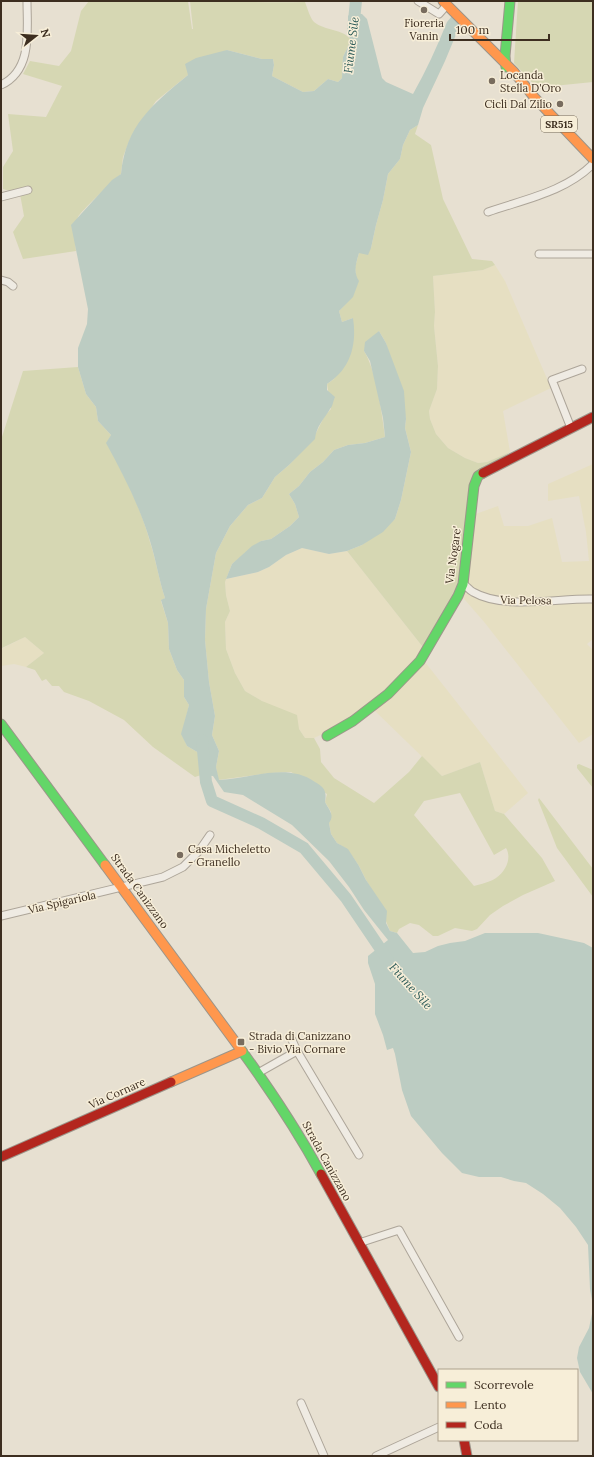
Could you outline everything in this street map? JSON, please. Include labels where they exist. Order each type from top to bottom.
[{"type":"street","points":[[1,85],[16,75],[23,63],[27,29],[27,1]]},
{"type":"street","points":[[418,1],[439,14],[445,3]]},
{"type":"street","points":[[506,68],[510,1]]},
{"type":"street","name":"SR515","points":[[445,3],[480,38],[506,68],[591,152]]},
{"type":"street","points":[[488,212],[560,188],[578,178],[593,164]]},
{"type":"street","points":[[1,197],[28,190]]},
{"type":"street","points":[[539,254],[593,254]]},
{"type":"street","points":[[1,280],[8,282],[12,286]]},
{"type":"street","points":[[571,428],[552,380],[582,369]]},
{"type":"street","name":"Via Nogare'","points":[[327,736],[353,722],[388,694],[420,661],[451,609],[463,584],[474,486],[478,476],[593,417]]},
{"type":"street","name":"Via Pelosa","points":[[463,584],[472,592],[500,601],[530,602],[593,599]]},
{"type":"street","name":"Strada Canizzano","points":[[1,724],[258,1073],[299,1134],[438,1385]]},
{"type":"street","name":"Via Spigariola","points":[[1,916],[163,877],[183,867],[199,851],[210,835]]},
{"type":"street","points":[[292,1040],[297,1051],[359,1155]]},
{"type":"street","points":[[258,1073],[297,1051]]},
{"type":"street","name":"Via Cornare","points":[[1,1157],[242,1052]]},
{"type":"street","points":[[359,1243],[399,1230],[459,1337]]},
{"type":"street","points":[[301,1403],[324,1456]]},
{"type":"street","points":[[376,1456],[438,1427]]},
{"type":"street","points":[[464,1441],[467,1456]]},
{"type":"shaded area","points":[[495,265],[505,281],[551,388],[503,411],[510,452],[487,462],[478,463],[465,458],[448,448],[436,434],[430,419],[429,411],[437,389],[438,366],[434,326],[435,312],[433,276],[483,270]]},
{"type":"shaded area","points":[[593,464],[593,639],[587,644],[593,650],[593,734],[579,743],[485,623],[459,593],[473,515],[498,506],[504,526],[528,526],[552,518],[562,562],[589,561],[586,532],[579,496],[548,501],[548,484]]},
{"type":"shaded area","points":[[302,548],[329,554],[347,551],[426,651],[389,689],[361,711],[333,729],[314,738],[305,738],[299,729],[262,701],[245,691],[235,673],[226,649],[225,622],[230,611],[226,595],[226,579],[258,572],[269,567],[286,555]]},
{"type":"shaded area","points":[[25,637],[44,653],[26,667],[14,664],[1,666],[1,649]]},
{"type":"shaded area","points":[[425,662],[528,793],[504,814],[495,811],[480,762],[442,776],[374,710]]},
{"type":"green space","points":[[89,1],[188,1],[192,29],[190,1],[305,2],[314,22],[323,27],[344,34],[351,40],[343,57],[342,78],[338,82],[328,79],[314,91],[303,92],[272,76],[274,65],[273,59],[262,59],[227,50],[188,75],[156,101],[130,139],[123,157],[121,174],[78,217],[76,225],[76,251],[23,259],[13,232],[24,216],[20,194],[3,189],[3,167],[13,151],[8,114],[46,117],[62,86],[23,74],[30,61],[59,66],[71,51],[81,11]]},
{"type":"green space","points":[[518,1],[593,1],[593,82],[543,87],[539,90],[514,63]]},
{"type":"green space","points":[[418,125],[415,134],[431,145],[443,199],[472,259],[492,261],[495,265],[483,270],[433,276],[435,312],[434,326],[438,366],[437,389],[429,411],[430,419],[436,434],[448,448],[465,458],[478,463],[487,462],[510,452],[480,475],[465,579],[426,651],[347,551],[362,545],[395,519],[401,500],[411,452],[405,428],[406,419],[386,343],[379,331],[364,351],[375,380],[385,437],[365,443],[348,445],[334,450],[323,462],[310,472],[299,486],[289,494],[295,504],[299,517],[290,526],[271,539],[261,541],[232,564],[225,582],[226,595],[230,611],[225,622],[226,649],[235,673],[245,691],[262,701],[297,715],[299,729],[305,738],[314,738],[320,749],[321,762],[334,778],[374,803],[409,772],[422,756],[442,776],[480,762],[495,811],[504,814],[542,858],[555,881],[523,895],[503,906],[490,915],[477,929],[472,931],[455,928],[438,936],[433,936],[419,925],[410,923],[399,929],[397,933],[390,931],[375,895],[359,866],[348,850],[337,843],[331,834],[329,823],[331,812],[325,802],[327,794],[291,772],[218,780],[216,767],[219,751],[212,735],[215,716],[209,682],[205,640],[206,609],[216,553],[230,526],[248,505],[262,498],[275,477],[289,465],[316,433],[325,415],[331,409],[327,384],[334,379],[353,318],[342,322],[339,311],[352,297],[356,277],[355,267],[359,253],[371,248],[388,174],[400,159],[403,145],[410,130]],"holes":[[[460,793],[494,855],[506,848],[508,852],[508,860],[503,872],[494,879],[474,886],[414,815],[424,801]]]},
{"type":"green space","points":[[78,367],[86,394],[96,407],[98,421],[111,435],[107,443],[137,504],[152,549],[165,598],[161,601],[168,623],[169,649],[177,670],[184,680],[184,697],[189,705],[182,734],[187,746],[204,756],[203,763],[199,767],[201,775],[195,777],[153,747],[124,720],[89,701],[64,692],[59,686],[52,686],[46,679],[42,681],[35,670],[26,667],[44,653],[25,637],[2,648],[1,646],[1,440],[23,371]]},
{"type":"green space","points":[[579,764],[593,770],[593,788],[577,768],[577,765]]},
{"type":"green space","points":[[539,798],[593,869],[593,897],[557,848],[538,800]]},
{"type":"water","points":[[351,13],[362,14],[367,19],[382,78],[386,82],[413,94],[431,59],[447,22],[452,16],[460,25],[423,108],[418,125],[410,130],[403,145],[400,159],[388,174],[371,248],[368,255],[359,253],[356,264],[356,274],[359,281],[353,297],[339,311],[342,322],[353,318],[354,337],[353,346],[347,363],[342,371],[327,384],[327,390],[335,397],[332,406],[319,427],[315,439],[275,477],[262,498],[248,505],[230,526],[216,553],[206,609],[205,640],[209,682],[215,716],[212,735],[219,751],[216,767],[219,780],[280,772],[304,776],[321,786],[326,795],[325,802],[330,810],[331,820],[329,823],[331,834],[337,843],[348,849],[366,880],[387,911],[386,923],[390,931],[397,933],[413,953],[425,952],[438,946],[465,941],[485,933],[538,933],[584,943],[593,948],[593,1306],[590,1289],[588,1245],[576,1227],[560,1208],[543,1194],[526,1183],[501,1177],[479,1177],[462,1173],[442,1153],[411,1116],[402,1090],[393,1048],[387,1050],[375,1014],[375,984],[368,963],[368,956],[388,940],[364,910],[349,887],[329,861],[292,825],[243,795],[224,792],[213,776],[201,775],[199,767],[203,763],[204,756],[187,746],[181,734],[189,705],[184,697],[184,680],[177,670],[169,649],[168,623],[161,600],[165,598],[150,541],[131,491],[106,443],[111,435],[98,421],[96,407],[86,394],[78,367],[78,348],[87,324],[88,309],[71,225],[112,180],[121,174],[124,157],[129,142],[143,117],[163,96],[188,75],[185,64],[196,58],[227,50],[262,59],[273,59],[274,65],[272,76],[303,92],[314,91],[328,79],[338,82],[342,78],[343,57],[351,40],[348,35],[348,16]]},
{"type":"water","points":[[379,331],[386,343],[404,391],[406,419],[405,428],[411,452],[401,500],[395,519],[383,532],[362,545],[347,551],[329,554],[302,548],[286,555],[269,567],[258,572],[226,579],[232,564],[252,546],[261,541],[271,539],[290,526],[299,517],[295,504],[289,494],[299,486],[310,472],[323,462],[334,450],[348,445],[365,443],[385,437],[383,418],[370,361],[364,351],[365,342]]},
{"type":"water","points":[[593,1309],[593,1394],[580,1372],[577,1358],[579,1347],[589,1328]]},
{"type":"waterway","name":"Fiume Sile","points":[[353,30],[356,1]]},
{"type":"waterway","name":"Fiume Sile","points":[[202,740],[206,782],[212,801],[261,823],[304,848],[346,898],[388,960]]},
{"type":"traffic: fast","points":[[506,67],[505,56],[510,1]]},
{"type":"traffic: fast","points":[[327,736],[353,721],[388,694],[420,661],[458,596],[463,584],[474,486],[478,476],[483,473]]},
{"type":"traffic: fast","points":[[1,724],[105,865]]},
{"type":"traffic: fast","points":[[239,1047],[282,1109],[321,1174]]},
{"type":"traffic: slow","points":[[443,1],[514,72],[534,97],[593,159]]},
{"type":"traffic: slow","points":[[105,865],[239,1047]]},
{"type":"traffic: slow","points":[[171,1082],[242,1051]]},
{"type":"traffic: jam","points":[[483,473],[593,417]]},
{"type":"traffic: jam","points":[[1,1157],[171,1082]]},
{"type":"traffic: jam","points":[[321,1174],[438,1385]]},
{"type":"traffic: jam","points":[[464,1441],[467,1456]]},
{"type":"place","name":"Fioreria Vanin","points":[[424,10]]},
{"type":"place","name":"Locanda Stella D'Oro","points":[[492,81]]},
{"type":"place","name":"Cicli Dal Zilio","points":[[560,104]]},
{"type":"place","name":"Casa Micheletto - Granello","points":[[180,855]]},
{"type":"place","name":"Strada di Canizzano - Bivio Via Cornare","points":[[241,1042]]}]
